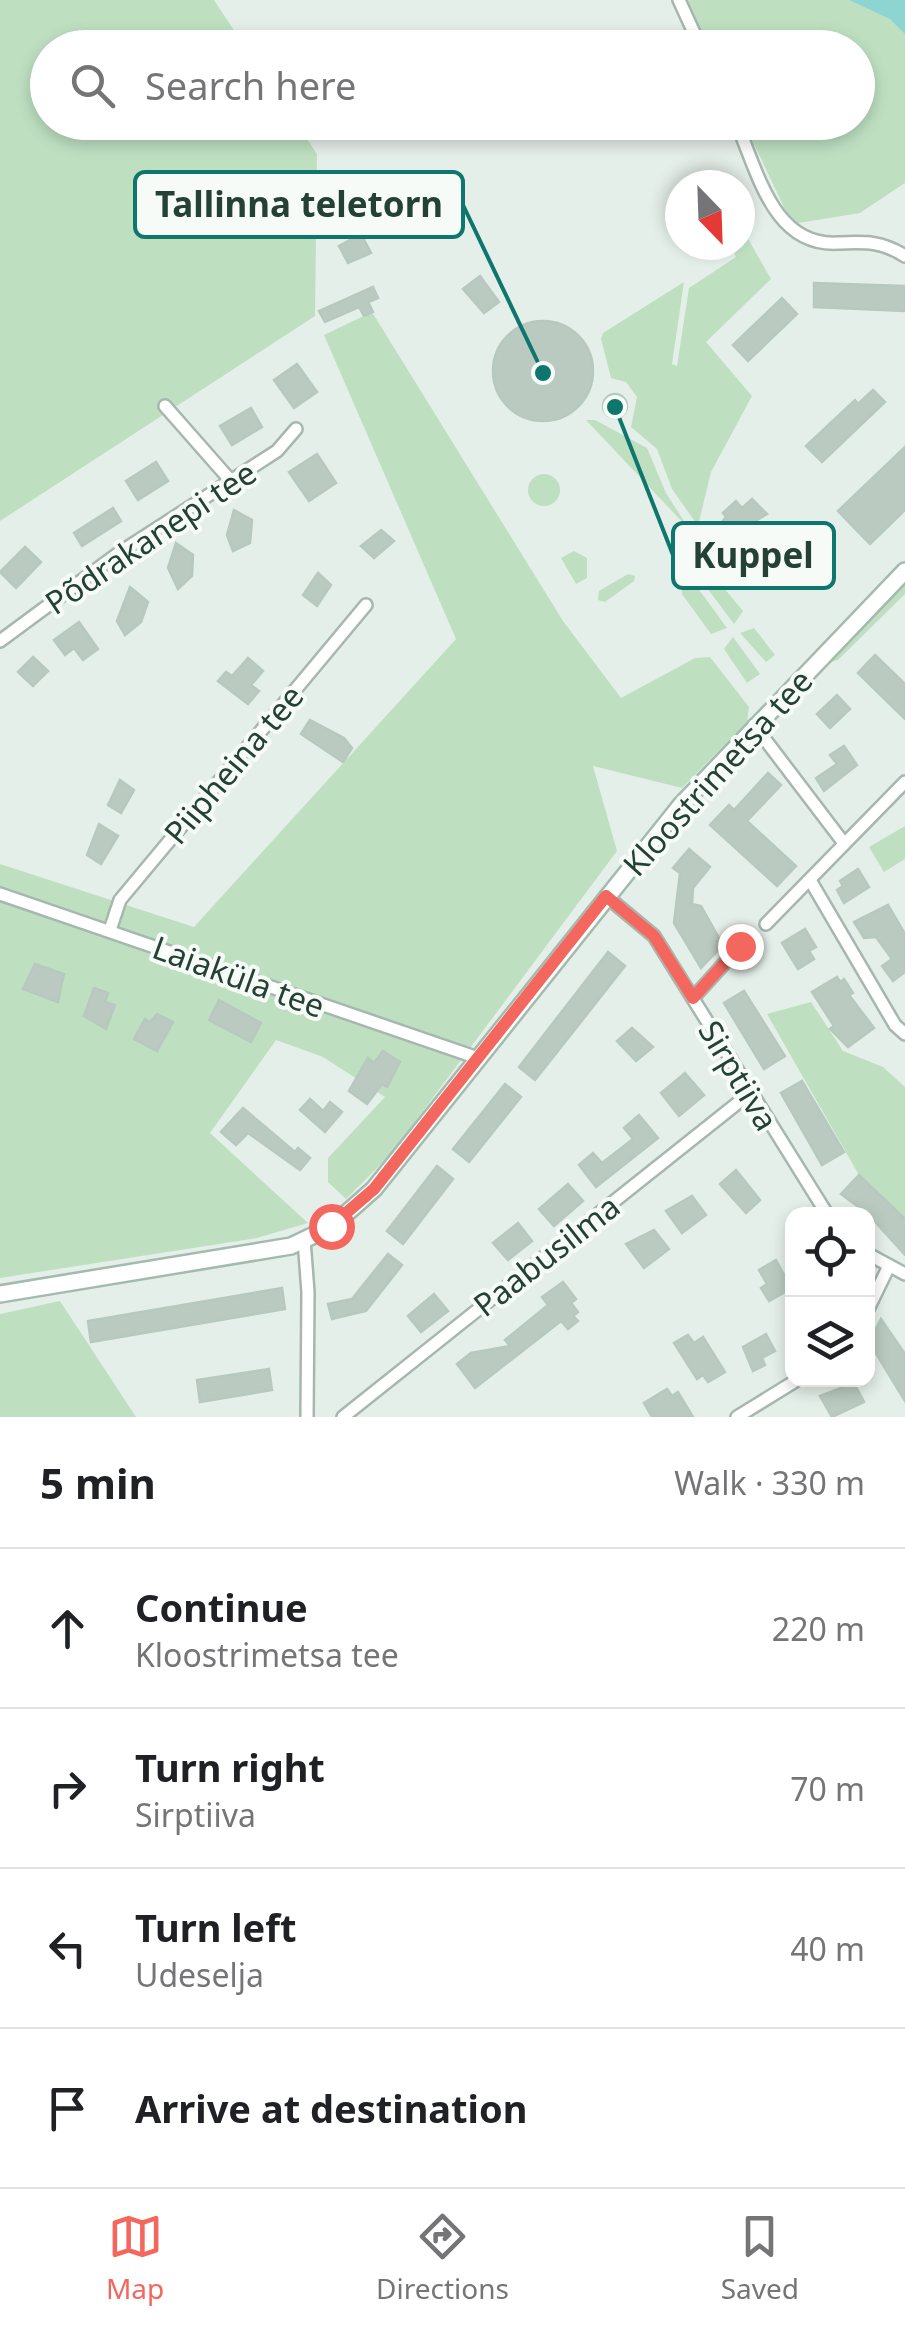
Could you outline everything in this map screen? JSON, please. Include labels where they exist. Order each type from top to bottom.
[{"type":"main road","name":"Kloostrimetsa tee","points":[[0,1294],[250,1256],[304,1240],[331,1226],[374,1189],[606,896],[754,725],[905,571]]},
{"type":"street","points":[[678,0],[692,30]]},
{"type":"street","points":[[744,140],[782,223],[796,236],[812,243],[886,244],[905,256]]},
{"type":"street","points":[[165,406],[231,482]]},
{"type":"street","name":"Põdrakanepi tee","points":[[0,641],[119,553],[277,451],[296,429]]},
{"type":"street","name":"Piipheina tee","points":[[110,930],[120,900],[366,604]]},
{"type":"street","points":[[754,725],[843,842]]},
{"type":"street","points":[[766,924],[905,782]]},
{"type":"street","points":[[810,880],[895,1024],[905,1034]]},
{"type":"street","name":"Laiaküla tee","points":[[0,894],[478,1058]]},
{"type":"street","name":"Sirptiiva","points":[[606,896],[654,936],[822,1207]]},
{"type":"street","points":[[693,998],[740,946]]},
{"type":"street","name":"Paabusilma","points":[[344,1417],[749,1094]]},
{"type":"street","points":[[304,1240],[308,1292],[307,1417]]},
{"type":"street","points":[[875,1259],[905,1274]]},
{"type":"street","points":[[874,1297],[888,1268]]},
{"type":"street","points":[[737,1417],[786,1387]]},
{"type":"green space","points":[[0,0],[214,0],[234,30],[30,30],[30,140],[308,140],[317,154],[315,316],[0,521]]},
{"type":"green space","points":[[686,0],[905,0],[905,183],[860,213],[792,224],[752,140],[875,140],[875,30],[700,30]]},
{"type":"green space","points":[[755,251],[771,279],[706,342],[752,396],[711,472],[698,526],[672,489],[657,449],[631,427],[637,397],[626,382],[611,378],[601,339],[603,333],[684,282],[672,364],[677,366],[689,288],[731,260],[755,260]]},
{"type":"green space","points":[[372,312],[563,621],[621,698],[695,658],[710,657],[749,707],[747,722],[682,788],[593,766],[617,851],[391,1154],[346,1199],[328,1182],[328,1158],[385,1097],[323,1057],[276,1040],[210,1133],[308,1223],[257,1238],[0,1278],[0,864],[194,927],[456,639],[324,335]]},
{"type":"green space","points":[[586,420],[595,420],[647,448],[666,493],[689,529]]},
{"type":"green space","points":[[544,474],[556,478],[560,490],[556,502],[544,506],[532,502],[528,490],[532,478]]},
{"type":"green space","points":[[574,551],[587,558],[587,578],[576,584],[561,558]]},
{"type":"green space","points":[[709,570],[743,611],[734,624],[698,576]]},
{"type":"green space","points":[[628,574],[635,576],[634,581],[605,602],[598,600],[599,591]]},
{"type":"green space","points":[[692,580],[727,628],[711,634],[682,594],[682,588]]},
{"type":"green space","points":[[905,583],[905,594],[838,660],[831,662],[832,655]]},
{"type":"green space","points":[[754,628],[775,655],[766,662],[740,633]]},
{"type":"green space","points":[[733,637],[760,674],[747,683],[724,649]]},
{"type":"green space","points":[[905,826],[905,859],[884,872],[869,847]]},
{"type":"green space","points":[[811,1002],[843,1051],[883,1067],[905,1087],[905,1219],[859,1175],[767,1014]]},
{"type":"green space","points":[[60,1301],[136,1417],[0,1417],[0,1314]]},
{"type":"water","points":[[849,0],[905,0],[905,34],[890,19]]},
{"type":"building","points":[[361,234],[371,253],[348,263],[339,246]]},
{"type":"building","points":[[480,276],[499,302],[484,313],[463,289]]},
{"type":"building","points":[[814,283],[905,286],[905,311],[814,307]]},
{"type":"building","points":[[373,287],[378,298],[368,302],[373,312],[364,316],[359,307],[325,322],[319,311]]},
{"type":"building","points":[[782,298],[797,314],[748,361],[733,345]]},
{"type":"building","points":[[543,321],[562,325],[578,336],[589,352],[593,371],[589,390],[578,406],[562,417],[543,421],[524,417],[508,406],[497,390],[493,371],[497,352],[508,336],[524,325]]},
{"type":"building","points":[[297,364],[317,392],[294,408],[274,380]]},
{"type":"building","points":[[873,390],[885,402],[822,462],[806,446],[855,400],[858,404]]},
{"type":"building","points":[[615,394],[627,406],[615,418],[603,406]]},
{"type":"building","points":[[251,408],[262,427],[232,445],[220,426]]},
{"type":"building","points":[[905,447],[905,510],[870,544],[838,511]]},
{"type":"building","points":[[317,454],[336,483],[309,501],[289,472]]},
{"type":"building","points":[[156,462],[168,481],[138,500],[126,481]]},
{"type":"building","points":[[752,499],[767,514],[733,534],[722,522],[726,517],[723,513],[736,501],[742,508]]},
{"type":"building","points":[[113,508],[121,521],[82,546],[74,533]]},
{"type":"building","points":[[234,510],[252,520],[250,543],[233,551],[227,535]]},
{"type":"building","points":[[381,530],[394,541],[374,558],[361,546]]},
{"type":"building","points":[[176,543],[193,555],[192,576],[178,589],[168,568]]},
{"type":"building","points":[[25,547],[41,562],[16,588],[0,572]]},
{"type":"building","points":[[318,573],[331,585],[317,606],[303,595]]},
{"type":"building","points":[[130,587],[148,602],[141,622],[125,635],[117,621]]},
{"type":"building","points":[[79,622],[98,649],[83,660],[74,648],[65,655],[54,640]]},
{"type":"building","points":[[875,655],[905,684],[905,719],[858,673]]},
{"type":"building","points":[[33,657],[48,671],[33,686],[18,672]]},
{"type":"building","points":[[248,658],[263,671],[251,685],[259,691],[248,704],[218,681],[226,672],[232,676]]},
{"type":"building","points":[[837,695],[850,709],[830,728],[817,714]]},
{"type":"building","points":[[310,720],[344,738],[352,748],[343,762],[301,734]]},
{"type":"building","points":[[844,746],[857,765],[824,791],[816,778],[837,764],[830,755]]},
{"type":"building","points":[[768,773],[781,785],[747,821],[796,866],[777,886],[710,825],[729,805],[734,810]]},
{"type":"building","points":[[120,780],[134,790],[121,813],[108,805]]},
{"type":"building","points":[[99,824],[118,836],[101,864],[87,855]]},
{"type":"building","points":[[689,849],[710,867],[693,888],[692,904],[701,906],[723,945],[701,968],[674,923],[680,873],[673,868]]},
{"type":"building","points":[[858,869],[869,887],[844,903],[837,890],[843,886],[840,881]]},
{"type":"building","points":[[888,905],[905,934],[905,972],[893,981],[882,966],[892,959],[876,937],[864,938],[854,922]]},
{"type":"building","points":[[805,929],[816,947],[809,951],[814,959],[798,969],[782,943]]},
{"type":"building","points":[[608,952],[625,966],[535,1080],[519,1067]]},
{"type":"building","points":[[35,964],[64,974],[58,1002],[23,989]]},
{"type":"building","points":[[837,977],[840,982],[844,979],[853,993],[849,995],[874,1028],[848,1047],[830,1029],[834,1026],[812,992]]},
{"type":"building","points":[[94,988],[108,993],[105,1002],[115,1005],[106,1029],[84,1016]]},
{"type":"building","points":[[744,991],[785,1056],[764,1069],[724,1003]]},
{"type":"building","points":[[219,1000],[261,1023],[251,1042],[209,1020]]},
{"type":"building","points":[[157,1014],[173,1022],[157,1051],[134,1039],[145,1019],[150,1022]]},
{"type":"building","points":[[632,1028],[653,1047],[636,1061],[617,1041]]},
{"type":"building","points":[[383,1051],[400,1062],[387,1087],[382,1084],[367,1104],[349,1091],[368,1058],[374,1063]]},
{"type":"building","points":[[685,1073],[704,1095],[679,1116],[661,1093]]},
{"type":"building","points":[[802,1081],[844,1152],[822,1165],[781,1093]]},
{"type":"building","points":[[505,1084],[521,1097],[469,1162],[453,1149]]},
{"type":"building","points":[[310,1099],[323,1111],[330,1102],[342,1112],[325,1132],[300,1110]]},
{"type":"building","points":[[243,1108],[295,1152],[298,1148],[310,1158],[300,1170],[248,1133],[236,1145],[221,1132]]},
{"type":"building","points":[[639,1115],[658,1138],[596,1187],[579,1165],[593,1153],[602,1163],[633,1139],[624,1128]]},
{"type":"building","points":[[437,1166],[453,1179],[403,1244],[387,1231]]},
{"type":"building","points":[[736,1170],[760,1200],[746,1213],[720,1184]]},
{"type":"building","points":[[859,1175],[905,1219],[905,1255],[875,1222],[875,1207],[859,1207],[841,1194]]},
{"type":"building","points":[[568,1184],[583,1201],[554,1226],[539,1209]]},
{"type":"building","points":[[692,1196],[706,1215],[682,1233],[666,1211]]},
{"type":"building","points":[[518,1223],[532,1241],[508,1260],[493,1243]]},
{"type":"building","points":[[654,1230],[669,1249],[644,1268],[626,1244]]},
{"type":"building","points":[[388,1254],[402,1265],[366,1311],[332,1319],[328,1304],[352,1299]]},
{"type":"building","points":[[776,1260],[785,1274],[785,1292],[769,1301],[761,1288],[767,1284],[759,1270]]},
{"type":"building","points":[[563,1282],[576,1299],[571,1303],[578,1312],[573,1316],[578,1321],[568,1329],[561,1321],[475,1388],[457,1364],[471,1353],[510,1346],[505,1340],[548,1305],[542,1297]]},
{"type":"building","points":[[282,1288],[285,1309],[91,1342],[88,1321]]},
{"type":"building","points":[[434,1294],[448,1311],[421,1332],[408,1316]]},
{"type":"building","points":[[881,1319],[905,1354],[905,1401],[875,1352],[875,1330]]},
{"type":"building","points":[[766,1334],[775,1351],[762,1358],[765,1365],[753,1371],[743,1347]]},
{"type":"building","points":[[688,1335],[694,1343],[703,1337],[725,1372],[708,1382],[703,1375],[697,1379],[674,1343]]},
{"type":"building","points":[[269,1369],[272,1390],[200,1402],[197,1380]]},
{"type":"building","points":[[844,1387],[856,1387],[864,1402],[832,1417],[820,1396]]},
{"type":"building","points":[[667,1389],[672,1396],[678,1392],[693,1417],[652,1417],[644,1403]]},
{"type":"place","name":"Tallinna teletorn","points":[[543,373]]},
{"type":"place","name":"Kuppel","points":[[615,407]]},
{"type":"route","points":[[331,1226],[374,1189],[606,896],[654,936],[693,998],[740,946]]}]
